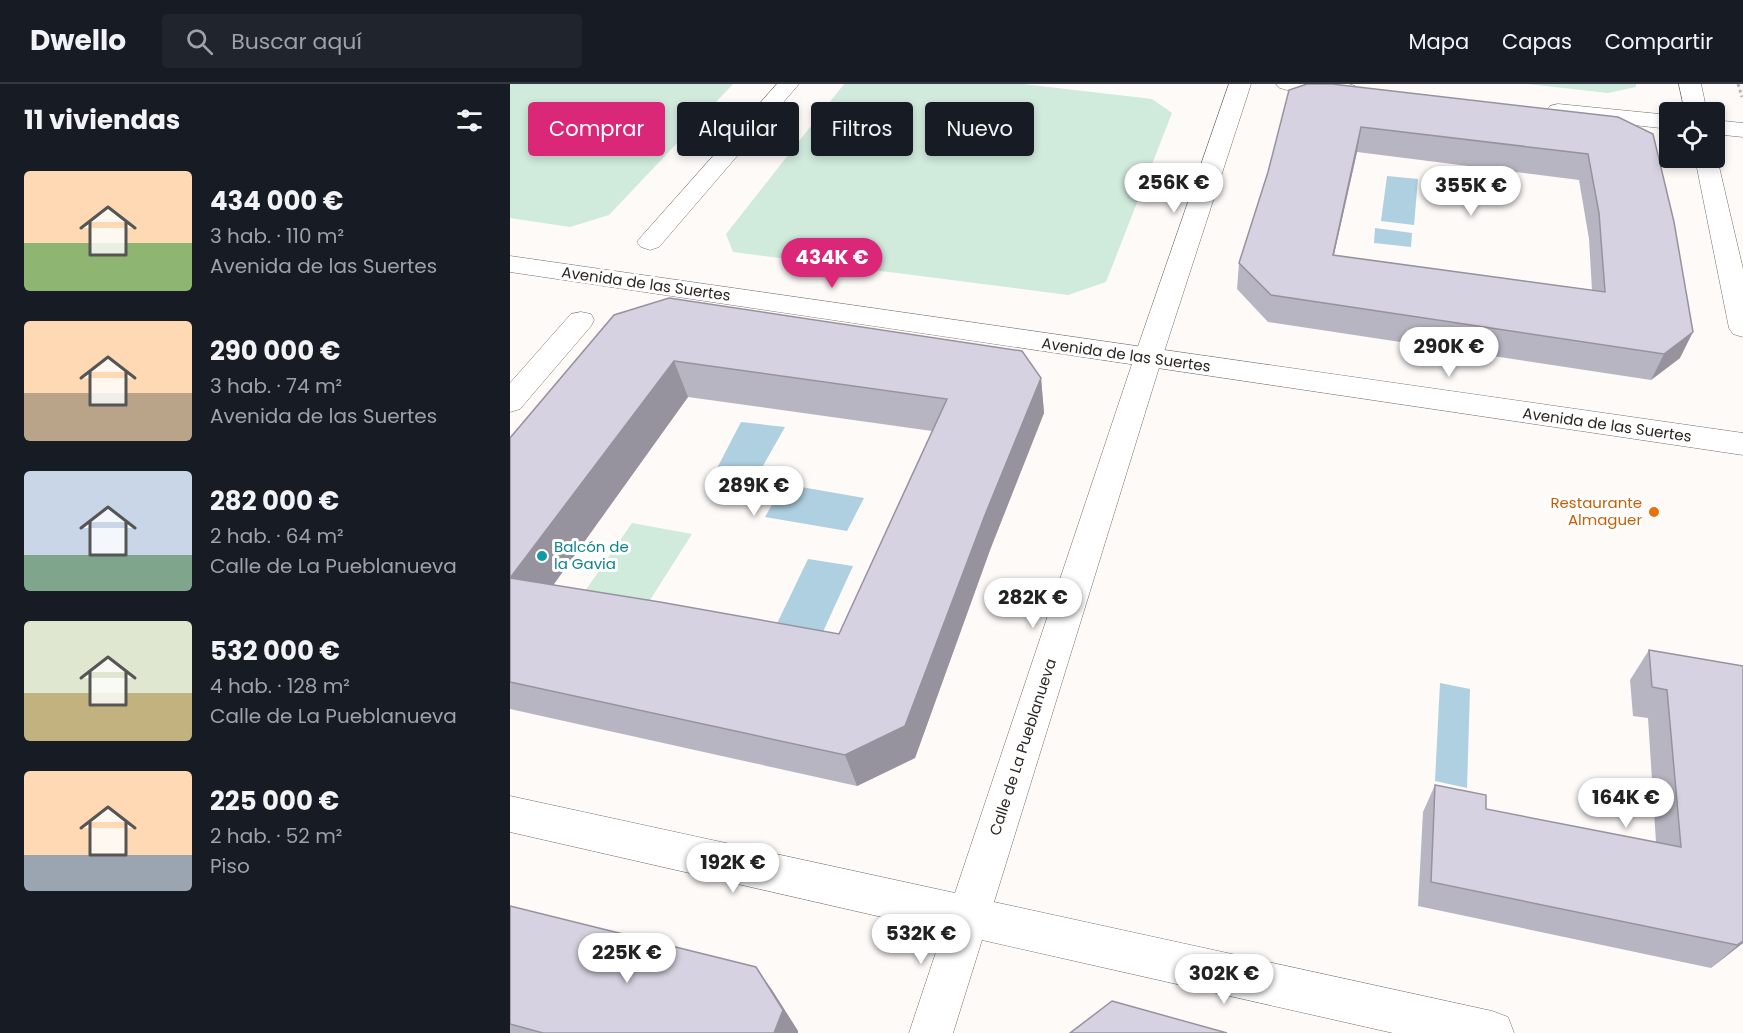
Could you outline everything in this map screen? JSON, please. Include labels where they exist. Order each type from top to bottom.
[{"type":"street","points":[[650,242],[788,84]]},
{"type":"street","name":"Calle de La Pueblanueva","points":[[931,1033],[1148,358],[1240,84]]},
{"type":"street","points":[[1287,84],[1371,92]]},
{"type":"street","points":[[1690,84],[1694,102]]},
{"type":"street","points":[[1537,109],[1659,121]]},
{"type":"street","points":[[1725,128],[1743,130]]},
{"type":"street","points":[[1708,168],[1743,328]]},
{"type":"street","name":"Avenida de las Suertes","points":[[510,264],[1743,444]]},
{"type":"street","points":[[510,402],[581,320]]},
{"type":"street","points":[[510,814],[1492,1033]]},
{"type":"path","points":[[1738,84],[1740,96],[1743,97]]},
{"type":"green space","points":[[510,84],[733,84],[716,102],[677,102],[677,143],[665,156],[665,102],[528,102],[528,156],[665,156],[609,215],[570,227],[510,218]]},
{"type":"green space","points":[[844,84],[1023,84],[1152,99],[1172,113],[1106,282],[1068,295],[733,252],[726,234],[787,156],[799,156],[799,141],[811,126],[811,156],[913,156],[913,102],[830,102]]},
{"type":"green space","points":[[1528,84],[1636,84],[1636,87],[1608,93]]},
{"type":"green space","points":[[632,523],[692,534],[636,622],[572,610]]},
{"type":"water","points":[[1387,176],[1418,179],[1414,225],[1381,221]]},
{"type":"water","points":[[1375,228],[1412,233],[1411,247],[1374,243]]},
{"type":"water","points":[[741,422],[785,427],[756,478],[714,474]]},
{"type":"water","points":[[784,484],[864,498],[847,531],[765,517]]},
{"type":"water","points":[[808,559],[853,566],[817,645],[770,638]]},
{"type":"water","points":[[1440,683],[1470,689],[1467,788],[1435,781]]},
{"type":"building","points":[[1307,84],[1332,84],[1618,117],[1653,134],[1659,168],[1661,168],[1674,222],[1693,332],[1664,354],[1271,295],[1239,263],[1268,172],[1289,90]],"holes":[[[1361,127],[1588,154],[1599,213],[1605,292],[1333,255]]]},
{"type":"building","points":[[669,298],[1022,351],[1041,378],[985,515],[905,726],[845,755],[510,682],[510,578],[510,438],[614,315]],"holes":[[[674,361],[947,399],[839,634],[510,578]]]},
{"type":"building","points":[[1649,650],[1743,666],[1743,941],[1737,945],[1431,882],[1435,785],[1486,795],[1486,809],[1681,847],[1667,690],[1652,687]]},
{"type":"building","points":[[510,906],[756,967],[783,1010],[774,1033],[543,1033],[510,1024]]},
{"type":"building","points":[[1112,1001],[1227,1033],[1070,1033]]},
{"type":"place","name":"Restaurante Almaguer","points":[[1654,512]]},
{"type":"place","name":"Balcón de la Gavia","points":[[542,556]]}]
